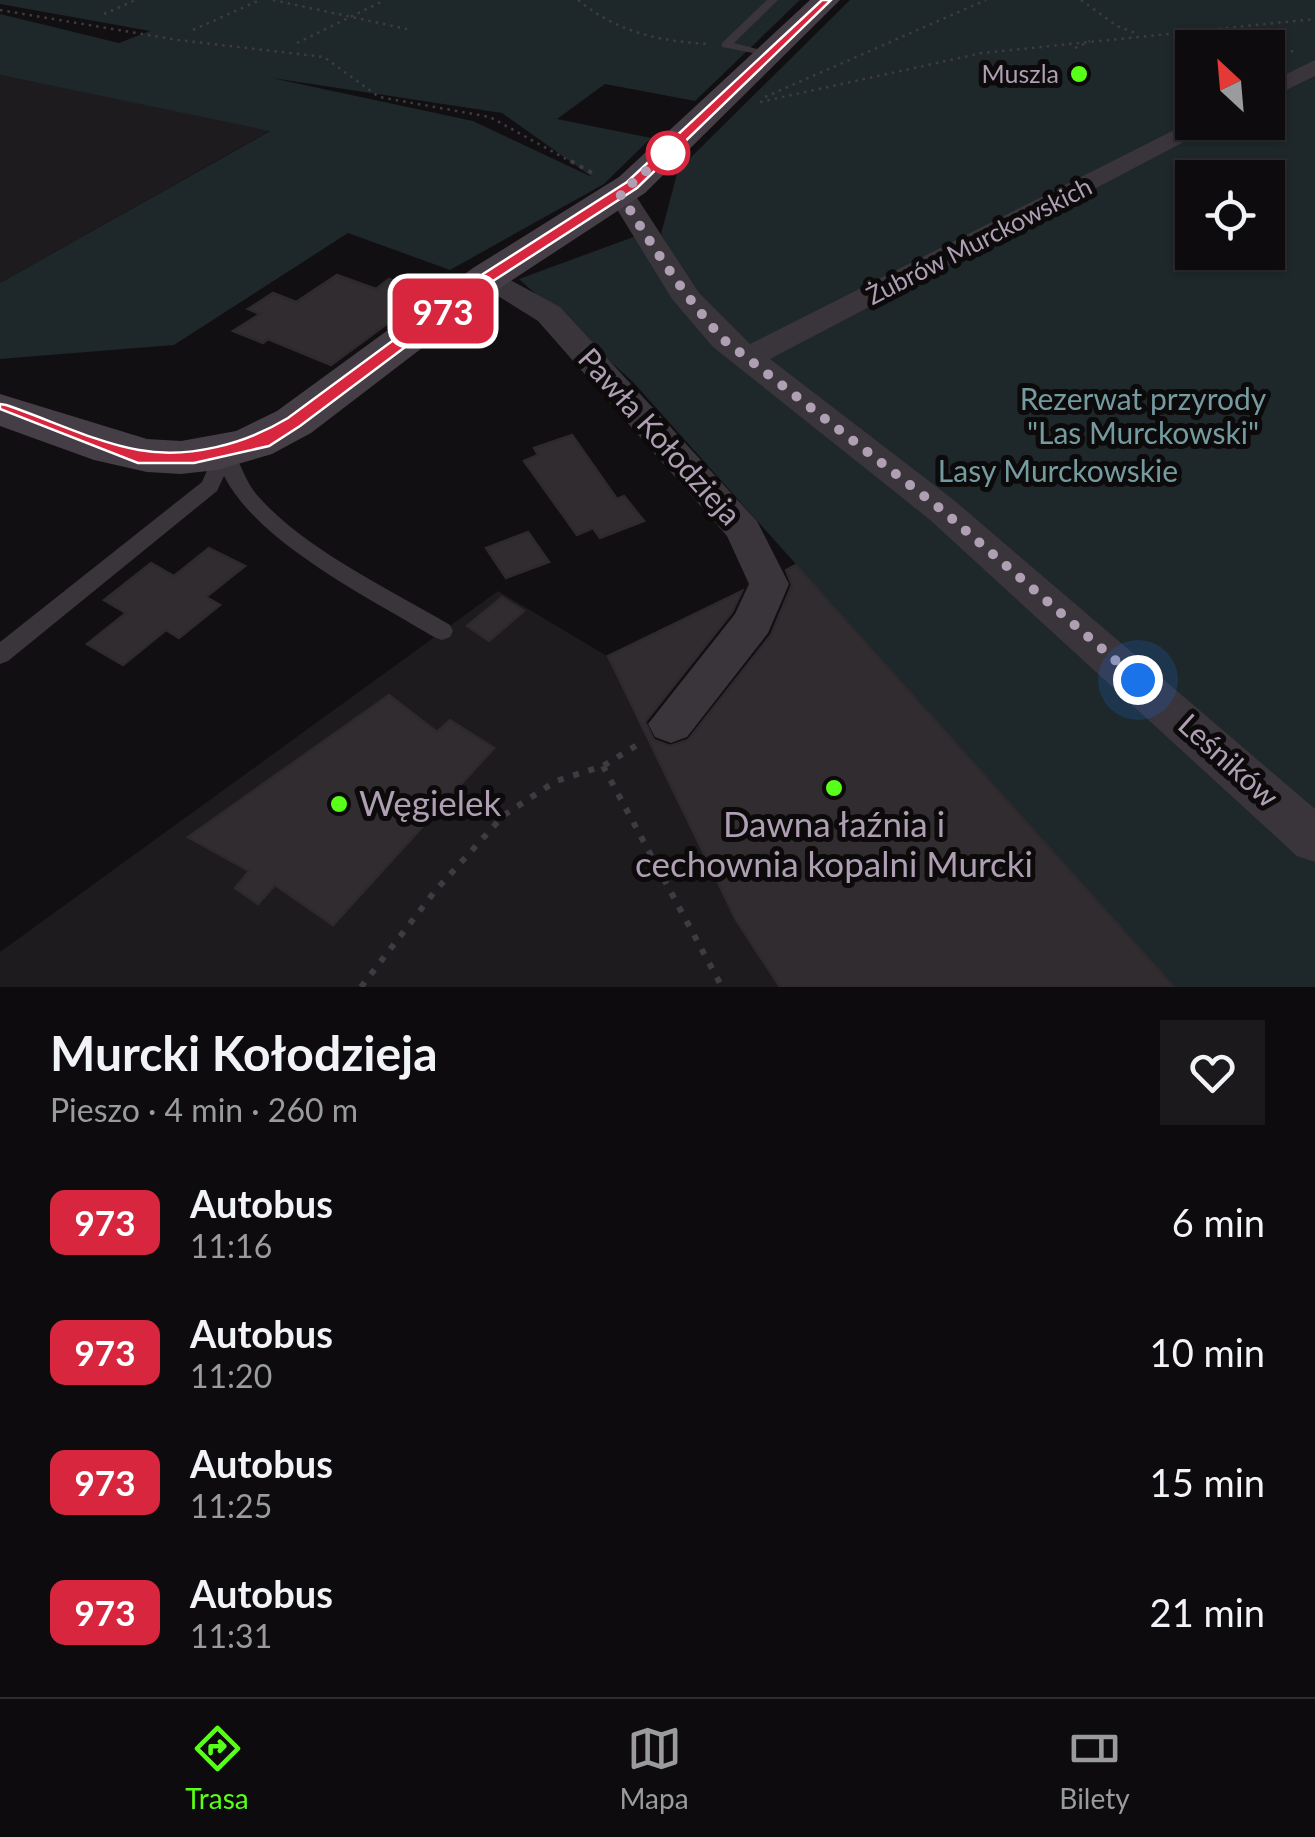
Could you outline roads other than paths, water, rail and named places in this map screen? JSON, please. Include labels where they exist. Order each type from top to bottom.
[{"type":"street","points":[[0,409],[138,456],[165,460],[225,452],[262,442],[488,277],[626,189],[826,0]]},
{"type":"street","points":[[1285,79],[1309,61]]},
{"type":"street","name":"Żubrów Murckowskich","points":[[747,358],[1175,140]]},
{"type":"street","name":"Leśników","points":[[626,189],[687,299],[724,340],[942,510],[1315,840]]},
{"type":"street","name":"Pawła Kołodzieja","points":[[488,277],[549,314],[743,530],[769,584],[753,622],[671,724]]},
{"type":"lane","points":[[769,55],[726,45],[773,0]]},
{"type":"lane","points":[[225,452],[237,482],[260,510],[326,560],[442,631]]},
{"type":"lane","points":[[0,655],[210,486],[225,452]]},
{"type":"place","name":"Muszla","points":[[1079,74]]},
{"type":"place","name":"Dawna łaźnia i cechownia kopalni Murcki","points":[[834,788]]},
{"type":"place","name":"Węgielek","points":[[339,804]]},
{"type":"park label","name":"Rezerwat przyrody \"Las Murckowski\"","points":[[1143,417]]},
{"type":"park label","name":"Lasy Murckowskie","points":[[1058,472]]}]
